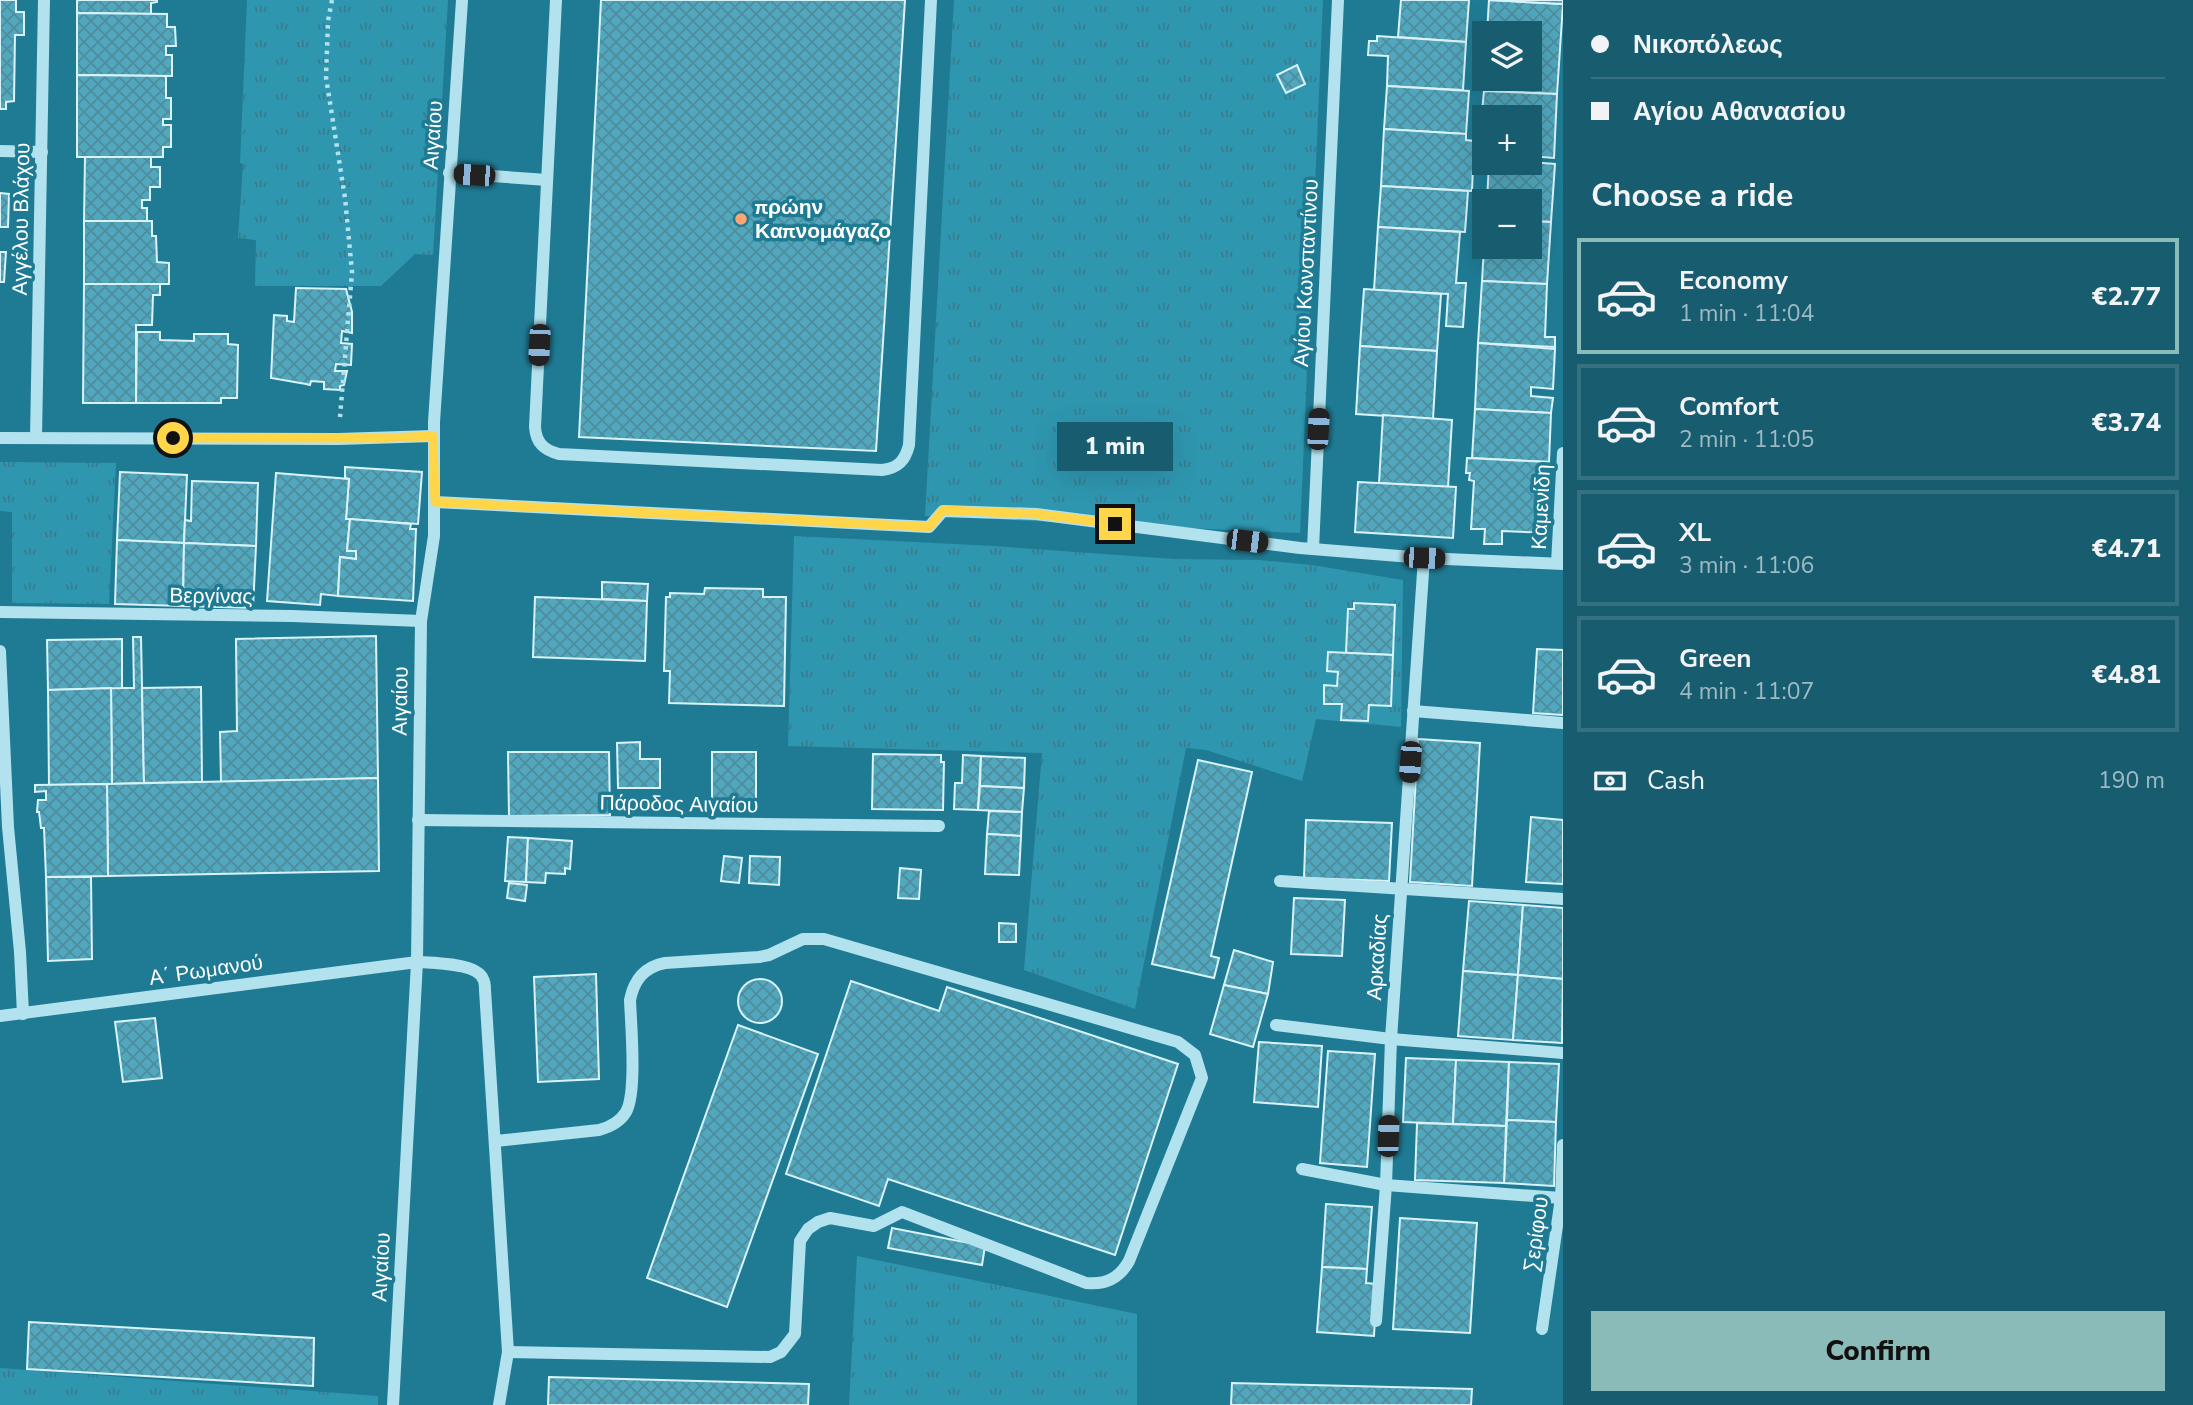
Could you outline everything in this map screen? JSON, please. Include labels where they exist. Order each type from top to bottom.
[{"type":"street","name":"Αγγέλου Βλάχου","points":[[36,438],[44,0]]},
{"type":"street","name":"Αιγαίου","points":[[393,1405],[417,962],[421,621],[432,556],[435,502],[433,436],[462,0]]},
{"type":"street","points":[[556,0],[535,427],[541,446],[549,452],[559,454],[881,470],[901,463],[909,445],[931,0]]},
{"type":"street","name":"Αγίου Κωνσταντίνου","points":[[1313,549],[1338,0]]},
{"type":"street","points":[[0,151],[42,152]]},
{"type":"street","points":[[449,173],[547,180]]},
{"type":"street","points":[[0,438],[338,439],[433,436]]},
{"type":"street","name":"Καμενίδη","points":[[1560,564],[1563,453]]},
{"type":"street","points":[[435,502],[929,527],[943,510],[1037,514],[1313,549],[1424,558],[1560,564]]},
{"type":"street","name":"Αρκαδίας","points":[[1376,1321],[1386,1185],[1391,1039],[1424,558]]},
{"type":"street","name":"Βεργίνας","points":[[0,612],[292,616],[421,621]]},
{"type":"street","points":[[0,651],[8,827],[23,1014]]},
{"type":"street","points":[[1413,711],[1563,723]]},
{"type":"street","name":"Πάροδος Αιγαίου","points":[[418,820],[939,826]]},
{"type":"street","points":[[1280,881],[1563,899]]},
{"type":"street","points":[[499,1405],[509,1352],[496,1141],[609,1127],[625,1113],[631,1093],[632,989],[645,971],[654,965],[764,957],[797,941],[824,939],[1178,1042],[1195,1055],[1202,1078],[1129,1261],[1124,1270],[1106,1282],[1086,1283],[902,1212],[874,1226],[830,1218],[808,1229],[800,1241],[794,1334],[781,1352],[770,1357],[509,1352]]},
{"type":"street","name":"Α΄ Ρωμανού","points":[[0,1016],[417,962],[472,969],[483,978],[496,1141]]},
{"type":"street","points":[[1276,1025],[1391,1039],[1563,1053]]},
{"type":"street","name":"Σερίφου","points":[[1542,1329],[1561,1198],[1563,1145]]},
{"type":"street","points":[[1302,1169],[1386,1185],[1561,1198]]},
{"type":"path","points":[[332,0],[328,21],[326,77],[345,198],[352,272],[338,439]]},
{"type":"green space","points":[[247,0],[448,0],[433,255],[415,254],[381,286],[255,286],[256,240],[238,238],[243,164],[240,163]]},
{"type":"green space","points":[[954,0],[1323,0],[1300,533],[925,516]]},
{"type":"green space","points":[[0,462],[116,463],[109,604],[12,603],[12,512],[0,511]]},
{"type":"green space","points":[[794,536],[1174,559],[1258,560],[1312,565],[1403,580],[1401,727],[1316,719],[1302,781],[1206,750],[1186,748],[1135,1009],[1024,970],[1042,753],[788,746]]},
{"type":"green space","points":[[857,1256],[1137,1314],[1137,1405],[849,1405]]},
{"type":"green space","points":[[0,1368],[378,1396],[378,1405],[0,1405]]},
{"type":"building","points":[[0,0],[16,0],[16,12],[24,12],[24,35],[15,35],[14,101],[6,102],[6,109],[0,109]]},
{"type":"building","points":[[77,0],[157,2],[151,3],[151,14],[77,13]]},
{"type":"building","name":"πρώην Καπνομάγαζο","points":[[601,0],[905,0],[876,451],[579,437]]},
{"type":"building","points":[[1401,0],[1469,0],[1466,42],[1398,37]]},
{"type":"building","points":[[1489,0],[1563,4],[1557,94],[1484,91],[1542,91],[1542,21],[1488,21]]},
{"type":"building","points":[[1489,0],[1563,0],[1563,4]]},
{"type":"building","points":[[77,13],[167,14],[167,27],[175,27],[176,46],[166,46],[166,55],[172,55],[172,76],[77,75]]},
{"type":"building","points":[[1377,36],[1466,42],[1463,90],[1387,86],[1388,56],[1368,55],[1369,41],[1377,41]]},
{"type":"building","points":[[1297,65],[1305,84],[1286,93],[1277,75]]},
{"type":"building","points":[[77,75],[166,76],[166,98],[171,98],[171,119],[163,119],[163,125],[171,125],[171,147],[163,147],[163,157],[77,157]]},
{"type":"building","points":[[1387,86],[1469,91],[1466,134],[1384,129]]},
{"type":"building","points":[[1484,91],[1557,94],[1554,158],[1542,157],[1542,105],[1483,105]]},
{"type":"building","points":[[1384,129],[1466,134],[1466,140],[1472,141],[1472,191],[1381,186]]},
{"type":"building","points":[[85,157],[151,157],[151,167],[160,167],[160,187],[150,187],[150,200],[142,200],[142,208],[147,208],[147,222],[84,221]]},
{"type":"building","points":[[1542,163],[1555,164],[1551,222],[1542,222],[1542,189],[1488,189],[1488,175],[1542,175]]},
{"type":"building","points":[[1381,186],[1468,191],[1465,232],[1378,227]]},
{"type":"building","points":[[0,193],[9,194],[8,227],[0,227]]},
{"type":"building","points":[[84,221],[152,221],[152,236],[156,236],[157,262],[169,263],[169,284],[84,284]]},
{"type":"building","points":[[1542,222],[1551,222],[1547,284],[1482,281],[1483,259],[1542,259]]},
{"type":"building","points":[[1378,227],[1460,232],[1456,283],[1466,283],[1463,327],[1446,326],[1448,294],[1374,290]]},
{"type":"building","points":[[0,252],[6,252],[4,282],[0,282]]},
{"type":"building","points":[[1482,281],[1547,284],[1545,337],[1555,337],[1555,347],[1478,343]]},
{"type":"building","points":[[84,284],[160,284],[160,295],[153,295],[152,325],[136,325],[136,403],[83,403]]},
{"type":"building","points":[[296,288],[346,289],[352,312],[352,333],[342,331],[341,343],[352,344],[351,365],[336,364],[335,371],[347,371],[340,390],[324,389],[324,382],[311,381],[310,385],[271,378],[274,315],[287,316],[287,321],[294,322]]},
{"type":"building","points":[[1364,289],[1441,294],[1437,351],[1360,346]]},
{"type":"building","points":[[137,332],[160,332],[160,340],[194,341],[194,334],[228,334],[228,344],[238,345],[237,398],[221,398],[221,403],[136,403]]},
{"type":"building","points":[[1478,343],[1555,349],[1553,389],[1531,387],[1531,396],[1553,398],[1551,413],[1475,409]]},
{"type":"building","points":[[1360,346],[1437,351],[1433,419],[1356,414]]},
{"type":"building","points":[[1475,409],[1551,413],[1549,462],[1472,458]]},
{"type":"building","points":[[1383,415],[1452,420],[1448,487],[1379,483]]},
{"type":"building","points":[[1467,458],[1549,462],[1548,485],[1543,485],[1542,503],[1549,503],[1547,533],[1502,531],[1502,544],[1484,544],[1485,529],[1471,529],[1474,481],[1469,480],[1470,473],[1466,473]]},
{"type":"building","points":[[345,467],[422,472],[418,524],[346,519],[349,479],[345,478]]},
{"type":"building","points":[[120,472],[187,475],[184,543],[117,540]]},
{"type":"building","points":[[276,473],[349,479],[346,519],[350,519],[347,551],[356,551],[356,559],[340,557],[338,596],[321,594],[320,605],[267,601]]},
{"type":"building","points":[[192,481],[258,483],[256,546],[184,543],[185,520],[191,521]]},
{"type":"building","points":[[1358,482],[1456,487],[1453,538],[1355,532]]},
{"type":"building","points":[[350,519],[411,524],[410,529],[416,529],[413,601],[338,596],[340,557],[356,559],[356,551],[347,551]]},
{"type":"building","points":[[117,540],[184,543],[183,606],[115,604]]},
{"type":"building","points":[[184,543],[256,546],[253,608],[183,606]]},
{"type":"building","points":[[602,582],[648,584],[647,601],[602,599]]},
{"type":"building","points":[[705,588],[763,589],[763,597],[786,597],[784,706],[669,703],[670,671],[664,671],[666,597],[670,597],[670,593],[704,594]]},
{"type":"building","points":[[535,597],[647,601],[645,661],[533,657]]},
{"type":"building","points":[[1354,603],[1395,605],[1393,655],[1346,653],[1348,609],[1354,609]]},
{"type":"building","points":[[376,636],[378,778],[221,782],[220,732],[237,731],[236,639]]},
{"type":"building","points":[[133,637],[141,637],[144,783],[112,784],[111,688],[134,688]]},
{"type":"building","points":[[122,639],[122,688],[48,690],[47,640]]},
{"type":"building","points":[[1537,649],[1563,650],[1563,715],[1533,713]]},
{"type":"building","points":[[1328,652],[1393,655],[1391,706],[1369,705],[1368,721],[1341,720],[1342,704],[1324,704],[1324,685],[1337,686],[1338,672],[1327,671]]},
{"type":"building","points":[[201,687],[202,782],[144,783],[142,688]]},
{"type":"building","points":[[111,688],[112,784],[49,785],[48,690]]},
{"type":"building","points":[[1418,739],[1480,743],[1472,886],[1410,882]]},
{"type":"building","points":[[640,742],[640,759],[660,759],[660,788],[618,788],[617,743]]},
{"type":"building","points":[[508,752],[609,752],[610,815],[509,816]]},
{"type":"building","points":[[712,752],[756,752],[756,804],[712,804]]},
{"type":"building","points":[[873,754],[941,755],[941,762],[944,762],[943,810],[872,809]]},
{"type":"building","points":[[963,755],[981,756],[978,810],[954,809],[955,783],[962,783]]},
{"type":"building","points":[[981,756],[1025,758],[1024,788],[980,786]]},
{"type":"building","points":[[1198,760],[1252,772],[1211,956],[1219,958],[1214,978],[1152,964]]},
{"type":"building","points":[[378,778],[379,871],[108,876],[107,784]]},
{"type":"building","points":[[107,784],[108,876],[46,877],[44,828],[41,828],[37,812],[38,800],[46,800],[46,791],[35,792],[35,785]]},
{"type":"building","points":[[980,786],[1024,788],[1022,812],[978,810]]},
{"type":"building","points":[[989,811],[1022,812],[1021,836],[987,834]]},
{"type":"building","points":[[1531,817],[1563,820],[1563,884],[1526,882]]},
{"type":"building","points":[[1306,820],[1392,823],[1389,881],[1304,878]]},
{"type":"building","points":[[987,834],[1021,836],[1019,875],[985,874]]},
{"type":"building","points":[[508,837],[528,838],[526,882],[505,881]]},
{"type":"building","points":[[528,838],[572,841],[570,869],[565,868],[565,874],[546,873],[545,883],[526,882]]},
{"type":"building","points":[[724,856],[742,858],[739,883],[721,881]]},
{"type":"building","points":[[750,856],[780,857],[779,885],[749,883]]},
{"type":"building","points":[[900,868],[921,870],[919,899],[898,898]]},
{"type":"building","points":[[46,877],[91,877],[92,959],[48,961]]},
{"type":"building","points":[[509,883],[527,885],[525,901],[507,898]]},
{"type":"building","points":[[1294,898],[1345,900],[1342,956],[1291,954]]},
{"type":"building","points":[[1469,901],[1523,905],[1518,975],[1463,971]]},
{"type":"building","points":[[1523,905],[1563,908],[1563,979],[1518,975]]},
{"type":"building","points":[[999,923],[1016,924],[1016,942],[999,942]]},
{"type":"building","points":[[1234,950],[1273,962],[1268,994],[1224,985]]},
{"type":"building","points":[[1463,971],[1518,975],[1513,1040],[1458,1036]]},
{"type":"building","points":[[596,974],[599,1079],[538,1082],[534,977]]},
{"type":"building","points":[[1518,975],[1563,979],[1562,1043],[1513,1040]]},
{"type":"building","points":[[760,979],[775,986],[782,1001],[775,1016],[760,1023],[745,1016],[738,1001],[745,986]]},
{"type":"building","points":[[851,981],[939,1011],[947,987],[1178,1064],[1115,1255],[888,1179],[879,1206],[786,1174]]},
{"type":"building","points":[[1224,985],[1268,994],[1253,1047],[1210,1034]]},
{"type":"building","points":[[155,1018],[162,1078],[123,1082],[115,1022]]},
{"type":"building","points":[[738,1025],[818,1054],[727,1307],[647,1278]]},
{"type":"building","points":[[1259,1042],[1322,1046],[1318,1107],[1254,1102]]},
{"type":"building","points":[[1328,1051],[1375,1054],[1367,1167],[1320,1163]]},
{"type":"building","points":[[1406,1058],[1456,1060],[1453,1124],[1403,1122]]},
{"type":"building","points":[[1456,1060],[1509,1062],[1506,1126],[1453,1124]]},
{"type":"building","points":[[1509,1062],[1559,1064],[1556,1122],[1507,1120]]},
{"type":"building","points":[[1507,1120],[1556,1122],[1554,1186],[1504,1183]]},
{"type":"building","points":[[1417,1123],[1506,1126],[1504,1183],[1415,1180]]},
{"type":"building","points":[[1326,1204],[1372,1207],[1367,1269],[1322,1267]]},
{"type":"building","points":[[1400,1218],[1477,1223],[1470,1333],[1393,1329]]},
{"type":"building","points":[[892,1228],[985,1246],[982,1265],[888,1248]]},
{"type":"building","points":[[1322,1267],[1367,1269],[1366,1283],[1377,1284],[1374,1336],[1317,1332]]},
{"type":"building","points":[[29,1322],[314,1338],[313,1386],[27,1369]]},
{"type":"building","points":[[549,1377],[809,1384],[808,1405],[548,1405]]},
{"type":"building","points":[[1232,1383],[1472,1389],[1471,1405],[1231,1405]]},
{"type":"place","name":"πρώην Καπνομάγαζο","points":[[741,219]]},
{"type":"route","points":[[173,438],[433,436],[435,502],[929,527],[943,510],[1037,514],[1115,524]]}]
